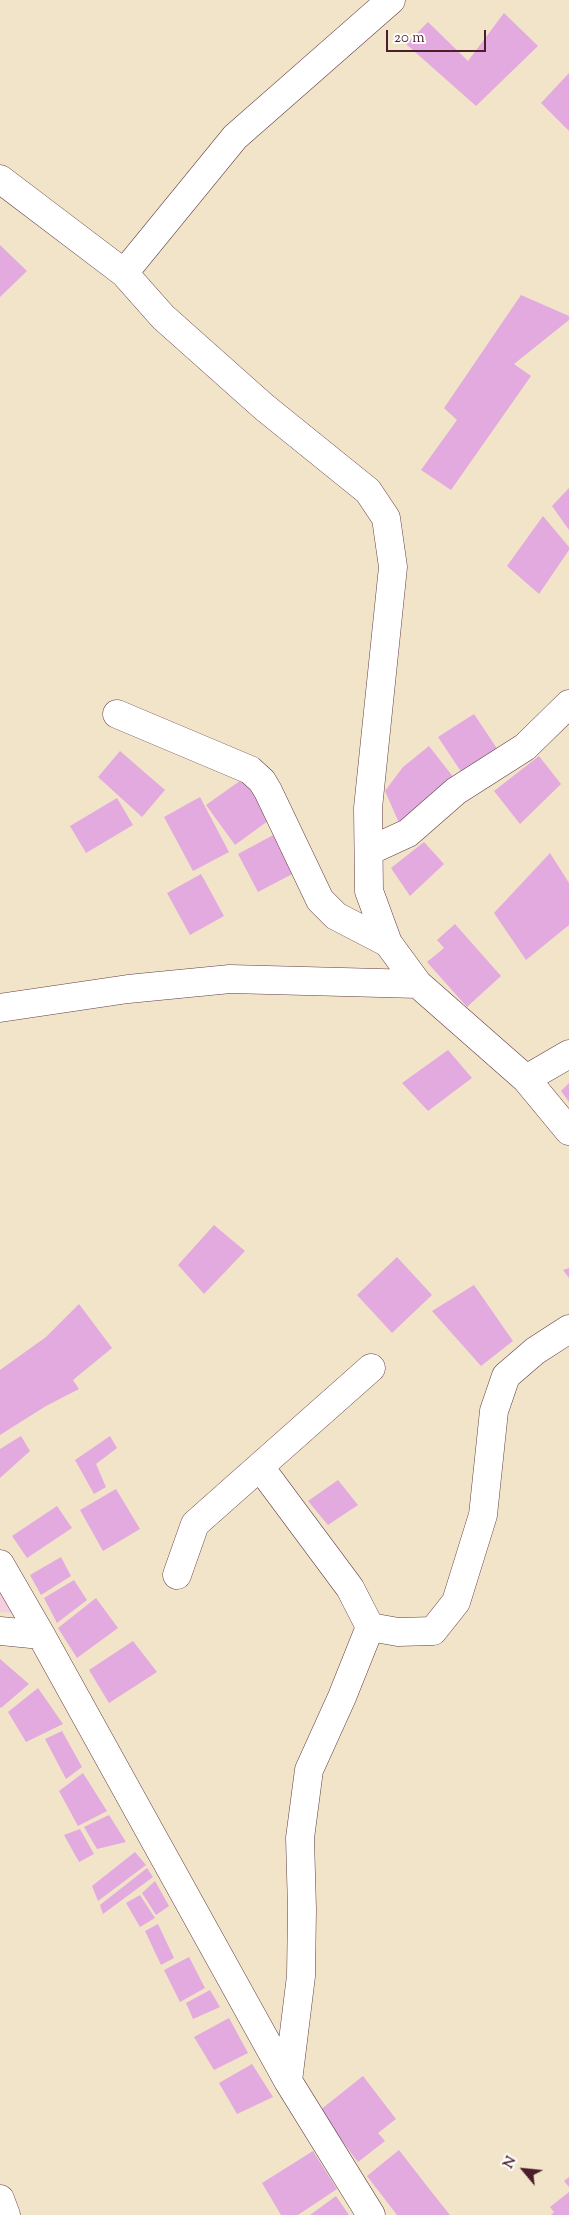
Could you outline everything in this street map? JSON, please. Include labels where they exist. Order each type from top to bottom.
[{"type":"street","points":[[124,273],[235,137],[391,0]]},
{"type":"street","points":[[0,179],[124,273],[178,330],[264,406],[368,491],[386,518],[393,567],[368,808],[369,891],[388,943],[418,984],[526,1079],[569,1132]]},
{"type":"street","points":[[368,851],[408,832],[456,791],[525,747],[569,704]]},
{"type":"street","points":[[117,714],[250,770],[262,781],[268,790],[320,900],[336,916],[388,943]]},
{"type":"street","points":[[0,1008],[128,989],[230,979],[418,984]]},
{"type":"street","points":[[526,1079],[569,1054]]},
{"type":"street","points":[[370,1627],[398,1632],[433,1631],[456,1602],[483,1515],[494,1411],[506,1376],[535,1352],[569,1329]]},
{"type":"street","points":[[177,1575],[195,1524],[371,1368]]},
{"type":"street","points":[[260,1467],[350,1588],[370,1627],[342,1697],[309,1770],[300,1838],[302,1909],[300,1976],[288,2081]]},
{"type":"street","points":[[0,1564],[288,2081],[371,2215]]},
{"type":"street","points":[[0,1631],[41,1635]]},
{"type":"street","points":[[0,2199],[6,2215]]},
{"type":"shaded area","points":[[0,1587],[14,1613],[0,1612]]},
{"type":"building","points":[[504,13],[538,46],[476,106],[406,44],[428,22],[468,61]]},
{"type":"building","points":[[569,73],[569,131],[541,103]]},
{"type":"building","points":[[0,245],[27,271],[0,297]]},
{"type":"building","points":[[521,295],[569,316],[569,320],[514,364],[531,376],[451,490],[421,470],[457,420],[444,408]]},
{"type":"building","points":[[569,488],[569,530],[552,506]]},
{"type":"building","points":[[543,516],[569,547],[569,550],[539,594],[507,566]]},
{"type":"building","points":[[474,714],[502,756],[466,779],[438,737]]},
{"type":"building","points":[[429,746],[454,778],[400,825],[385,791],[403,767]]},
{"type":"building","points":[[120,751],[165,790],[142,817],[98,777]]},
{"type":"building","points":[[539,756],[561,784],[520,824],[494,791]]},
{"type":"building","points":[[244,778],[272,818],[235,845],[206,805]]},
{"type":"building","points":[[200,797],[229,852],[193,871],[164,817]]},
{"type":"building","points":[[117,798],[133,825],[86,853],[70,826]]},
{"type":"building","points":[[277,833],[298,871],[258,892],[238,854]]},
{"type":"building","points":[[424,842],[444,864],[410,896],[391,868]]},
{"type":"building","points":[[550,853],[569,883],[569,925],[526,960],[494,913]]},
{"type":"building","points":[[201,874],[224,916],[190,935],[167,893]]},
{"type":"building","points":[[455,924],[501,976],[467,1007],[427,962],[444,948],[437,940]]},
{"type":"building","points":[[448,1050],[472,1078],[428,1111],[402,1083]]},
{"type":"building","points":[[569,1083],[569,1102],[561,1091]]},
{"type":"building","points":[[214,1225],[245,1251],[204,1294],[178,1265]]},
{"type":"building","points":[[397,1257],[432,1295],[392,1333],[357,1295]]},
{"type":"building","points":[[569,1268],[569,1278],[563,1270]]},
{"type":"building","points":[[474,1285],[513,1341],[481,1366],[432,1311]]},
{"type":"building","points":[[79,1304],[112,1348],[73,1380],[79,1389],[46,1406],[0,1435],[0,1370],[46,1337]]},
{"type":"building","points":[[21,1436],[30,1451],[0,1478],[0,1449]]},
{"type":"building","points":[[110,1436],[117,1448],[96,1464],[106,1487],[94,1494],[75,1460]]},
{"type":"building","points":[[338,1480],[358,1505],[328,1525],[308,1501]]},
{"type":"building","points":[[116,1489],[140,1529],[103,1551],[80,1510]]},
{"type":"building","points":[[57,1506],[72,1528],[27,1558],[12,1536]]},
{"type":"building","points":[[61,1557],[71,1576],[41,1595],[30,1575]]},
{"type":"building","points":[[74,1580],[87,1600],[57,1623],[44,1598]]},
{"type":"building","points":[[96,1598],[118,1628],[77,1658],[58,1628]]},
{"type":"building","points":[[133,1641],[157,1672],[109,1703],[89,1670]]},
{"type":"building","points":[[0,1659],[29,1684],[1,1708],[0,1707]]},
{"type":"building","points":[[38,1688],[63,1724],[26,1742],[8,1712]]},
{"type":"building","points":[[62,1731],[82,1767],[66,1779],[45,1739]]},
{"type":"building","points":[[83,1773],[107,1811],[78,1826],[59,1791]]},
{"type":"building","points":[[109,1815],[126,1842],[97,1849],[84,1827]]},
{"type":"building","points":[[80,1829],[94,1854],[79,1862],[64,1835]]},
{"type":"building","points":[[135,1852],[146,1865],[98,1901],[92,1886]]},
{"type":"building","points":[[147,1868],[153,1877],[103,1914],[100,1905]]},
{"type":"building","points":[[155,1881],[169,1906],[156,1915],[142,1893]]},
{"type":"building","points":[[140,1895],[155,1918],[140,1927],[126,1903]]},
{"type":"building","points":[[158,1924],[174,1958],[161,1965],[145,1931]]},
{"type":"building","points":[[189,1957],[205,1988],[180,2002],[164,1970]]},
{"type":"building","points":[[210,1990],[220,2007],[193,2019],[186,2003]]},
{"type":"building","points":[[229,2018],[248,2053],[214,2070],[194,2037]]},
{"type":"building","points":[[252,2064],[273,2097],[237,2114],[219,2083]]},
{"type":"building","points":[[363,2076],[396,2119],[378,2133],[385,2141],[358,2162],[319,2111]]},
{"type":"building","points":[[399,2150],[450,2215],[397,2215],[367,2176]]},
{"type":"building","points":[[313,2151],[337,2189],[298,2215],[281,2215],[262,2183]]},
{"type":"building","points":[[569,2177],[569,2187],[564,2181]]},
{"type":"building","points":[[569,2192],[569,2215],[551,2215],[554,2212],[550,2207]]},
{"type":"building","points":[[336,2196],[349,2215],[310,2215]]}]
